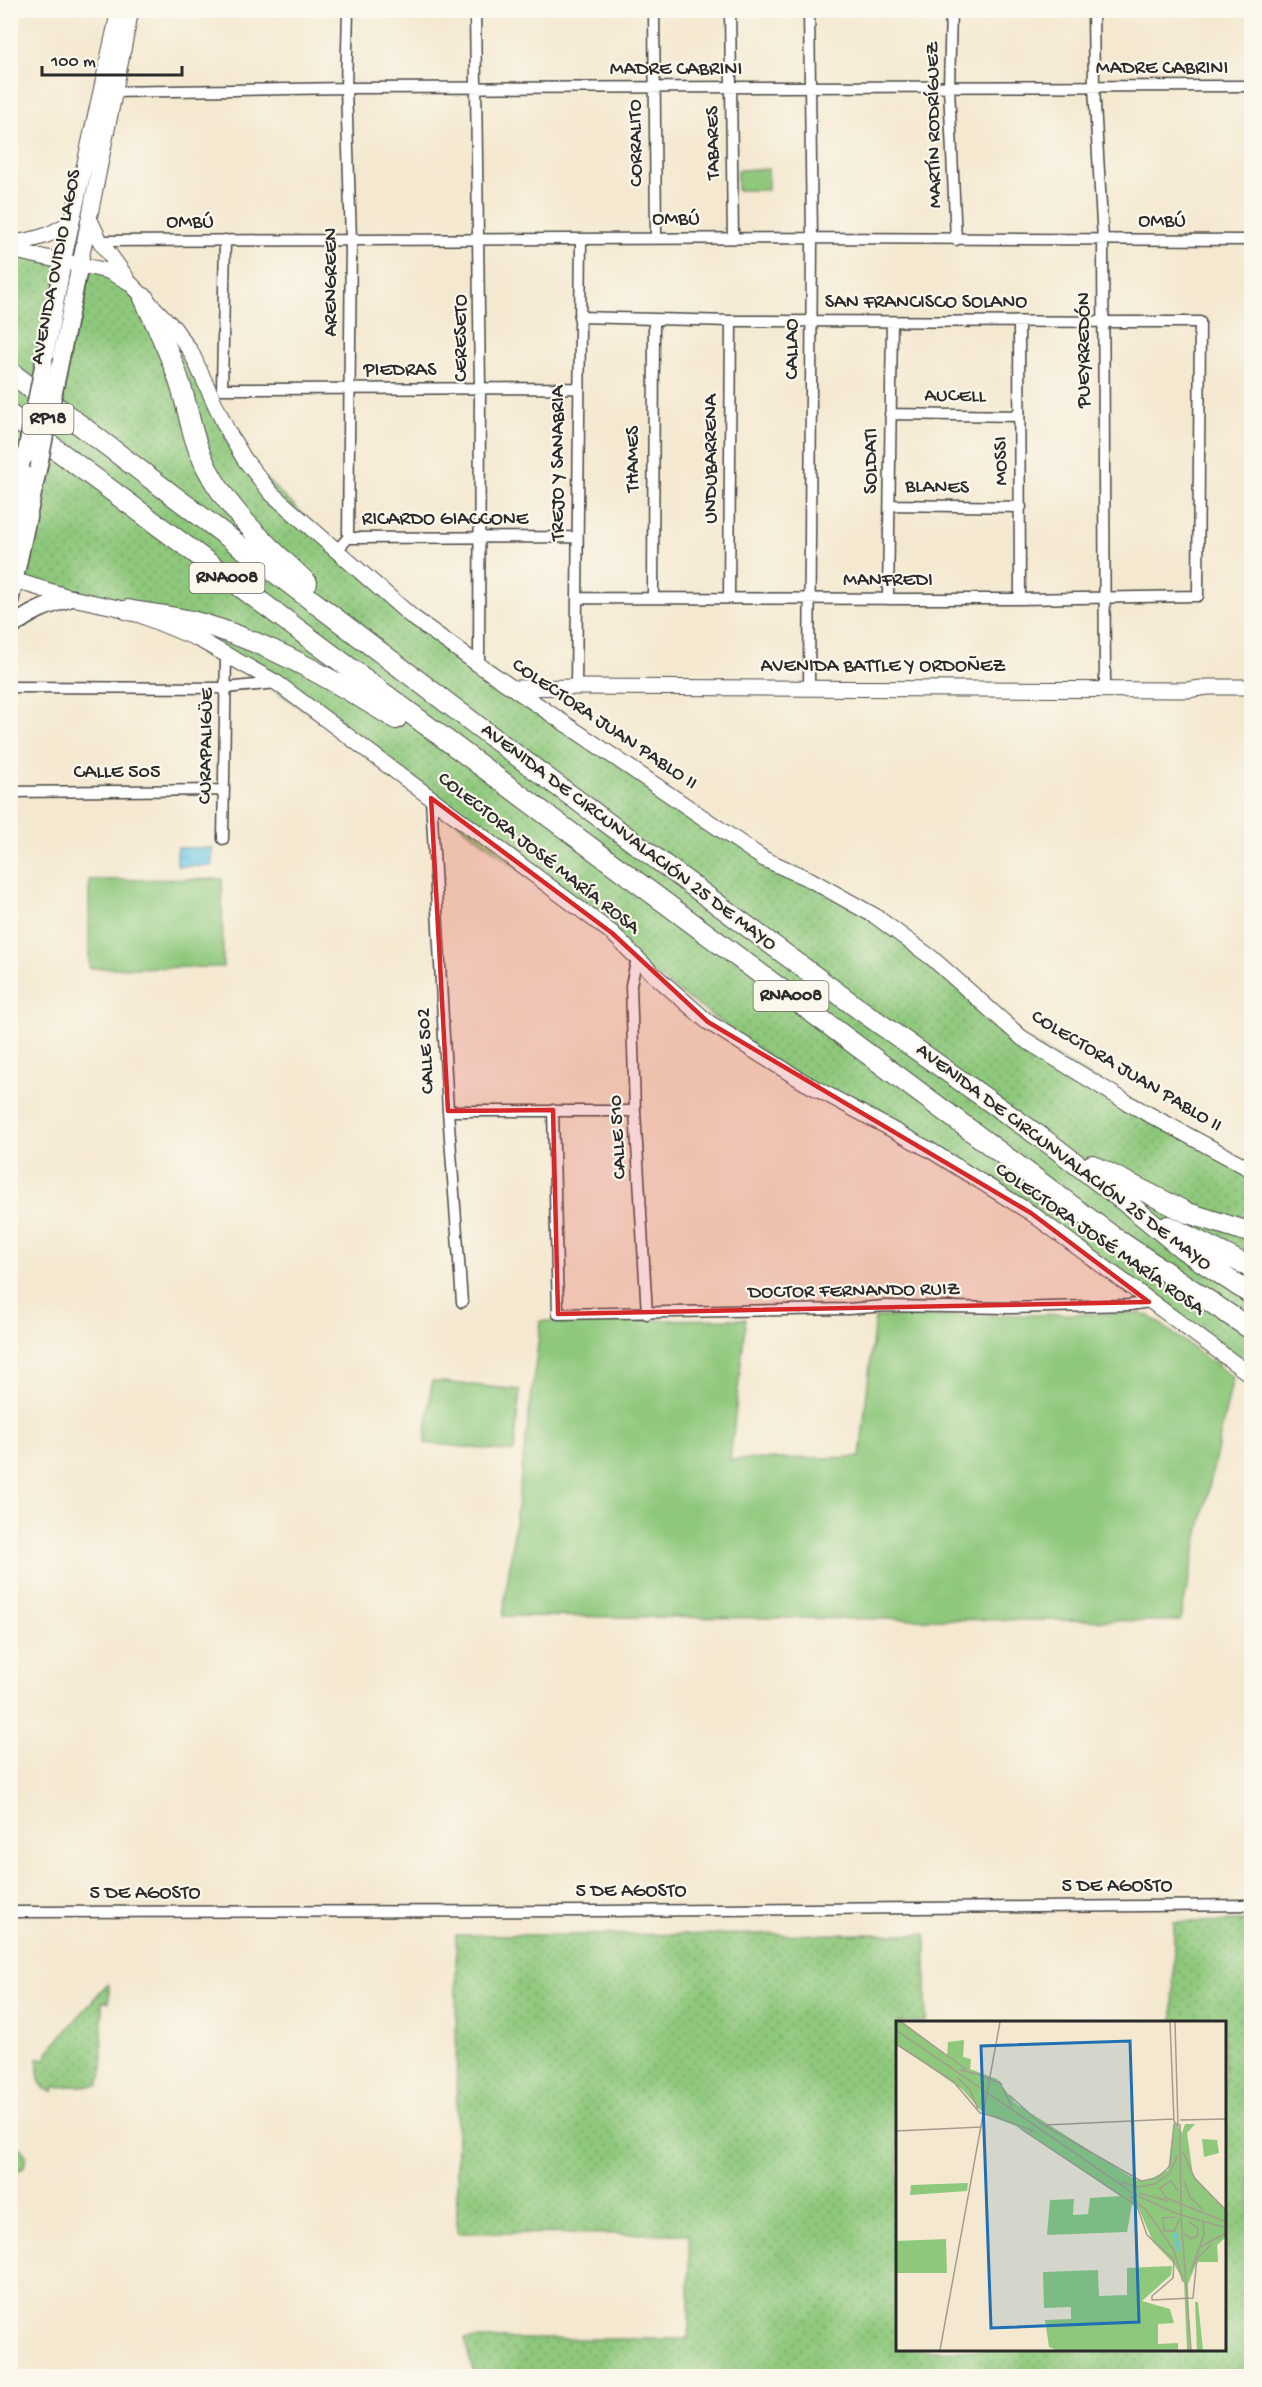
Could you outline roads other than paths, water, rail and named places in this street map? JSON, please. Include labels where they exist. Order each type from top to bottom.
[{"type":"highway","points":[[144,298],[171,356],[200,453],[225,495],[245,522],[276,556],[400,668]]},
{"type":"highway","name":"AVENIDA DE CIRCUNVALACIÓN 25 DE MAYO","points":[[10,372],[400,668],[859,1009],[1053,1146],[1183,1249],[1251,1295]]},
{"type":"highway","name":"AVENIDA DE CIRCUNVALACIÓN 25 DE MAYO","points":[[10,415],[1115,1238],[1212,1306],[1251,1330]]},
{"type":"highway","points":[[128,610],[205,625],[295,659],[395,719],[444,740]]},
{"type":"highway","points":[[1053,1146],[1188,1213],[1251,1233]]},
{"type":"highway","points":[[1132,1207],[1251,1268]]},
{"type":"highway","points":[[1212,1306],[1251,1339]]},
{"type":"main road","name":"AVENIDA OVIDIO LAGOS","points":[[10,530],[45,356],[71,263],[89,218],[119,10]]},
{"type":"main road","name":"AVENIDA OVIDIO LAGOS","points":[[10,602],[58,368],[71,263],[72,221],[131,10]]},
{"type":"main road","points":[[89,218],[100,241],[129,282]]},
{"type":"main road","points":[[10,243],[40,239],[72,221]]},
{"type":"main road","name":"COLECTORA JUAN PABLO II","points":[[10,249],[108,271],[129,282],[174,328],[191,352],[217,393],[245,460],[271,493],[411,616],[479,665],[764,859],[811,880],[875,916],[932,958],[1023,1038],[1128,1103],[1251,1170]]},
{"type":"main road","name":"COLECTORA JOSÉ MARÍA ROSA","points":[[13,580],[72,598],[128,610],[198,639],[277,683],[612,933],[708,1022],[804,1082],[930,1150],[1021,1207],[1251,1376]]},
{"type":"main road","points":[[10,629],[20,620],[44,607],[72,598]]},
{"type":"main road","name":"AVENIDA BATTLE Y ORDOÑEZ","points":[[514,688],[1187,690],[1208,687],[1251,687]]},
{"type":"street","name":"ARENGREEN","points":[[348,10],[346,88],[351,240],[348,538]]},
{"type":"street","name":"CERESETO","points":[[475,10],[481,538],[479,665]]},
{"type":"street","name":"CORRALITO","points":[[654,10],[656,238]]},
{"type":"street","name":"TABARES","points":[[730,10],[733,238]]},
{"type":"street","name":"CALLAO","points":[[809,10],[812,237],[809,688]]},
{"type":"street","name":"MARTÍN RODRÍGUEZ","points":[[951,10],[949,87],[956,240]]},
{"type":"street","name":"PUEYRREDÓN","points":[[1093,10],[1094,87],[1103,240],[1105,690]]},
{"type":"street","name":"MADRE CABRINI","points":[[107,92],[346,88],[1251,86]]},
{"type":"street","name":"OMBÚ","points":[[100,241],[812,237],[956,240],[1251,240]]},
{"type":"street","name":"TREJO Y SANABRIA","points":[[576,687],[581,239]]},
{"type":"street","points":[[217,393],[225,240]]},
{"type":"street","name":"SAN FRANCISCO SOLANO","points":[[579,317],[731,321],[1200,322],[1198,596]]},
{"type":"street","name":"THAMES","points":[[653,598],[654,319]]},
{"type":"street","name":"UNDUBARRENA","points":[[729,598],[731,321]]},
{"type":"street","name":"SOLDATI","points":[[888,599],[892,322]]},
{"type":"street","name":"MOSSI","points":[[1019,322],[1020,599]]},
{"type":"street","name":"PIEDRAS","points":[[217,393],[350,389],[578,388]]},
{"type":"street","name":"AUCELL","points":[[890,414],[1019,416]]},
{"type":"street","name":"BLANES","points":[[890,505],[1021,507]]},
{"type":"street","name":"RICARDO GIACCONE","points":[[348,538],[577,537]]},
{"type":"street","points":[[337,550],[348,538]]},
{"type":"street","name":"MANFREDI","points":[[577,598],[1020,599],[1198,596]]},
{"type":"street","name":"CURAPALIGÜE","points":[[223,838],[226,655]]},
{"type":"street","points":[[10,687],[225,688],[277,683]]},
{"type":"street","name":"CALLE 505","points":[[10,792],[224,790]]},
{"type":"street","name":"CALLE 502","points":[[431,798],[448,1111],[462,1302]]},
{"type":"street","name":"CALLE 510","points":[[637,958],[631,985],[635,1111],[647,1314]]},
{"type":"street","name":"DOCTOR FERNANDO RUIZ","points":[[554,1110],[558,1314],[647,1314],[885,1306],[1010,1308],[1130,1305],[1149,1302]]},
{"type":"street","points":[[448,1111],[635,1111]]},
{"type":"street","name":"5 DE AGOSTO","points":[[10,1912],[606,1911],[1251,1905]]},
{"type":"water","points":[[177,848],[212,848],[212,866],[177,866]]}]
